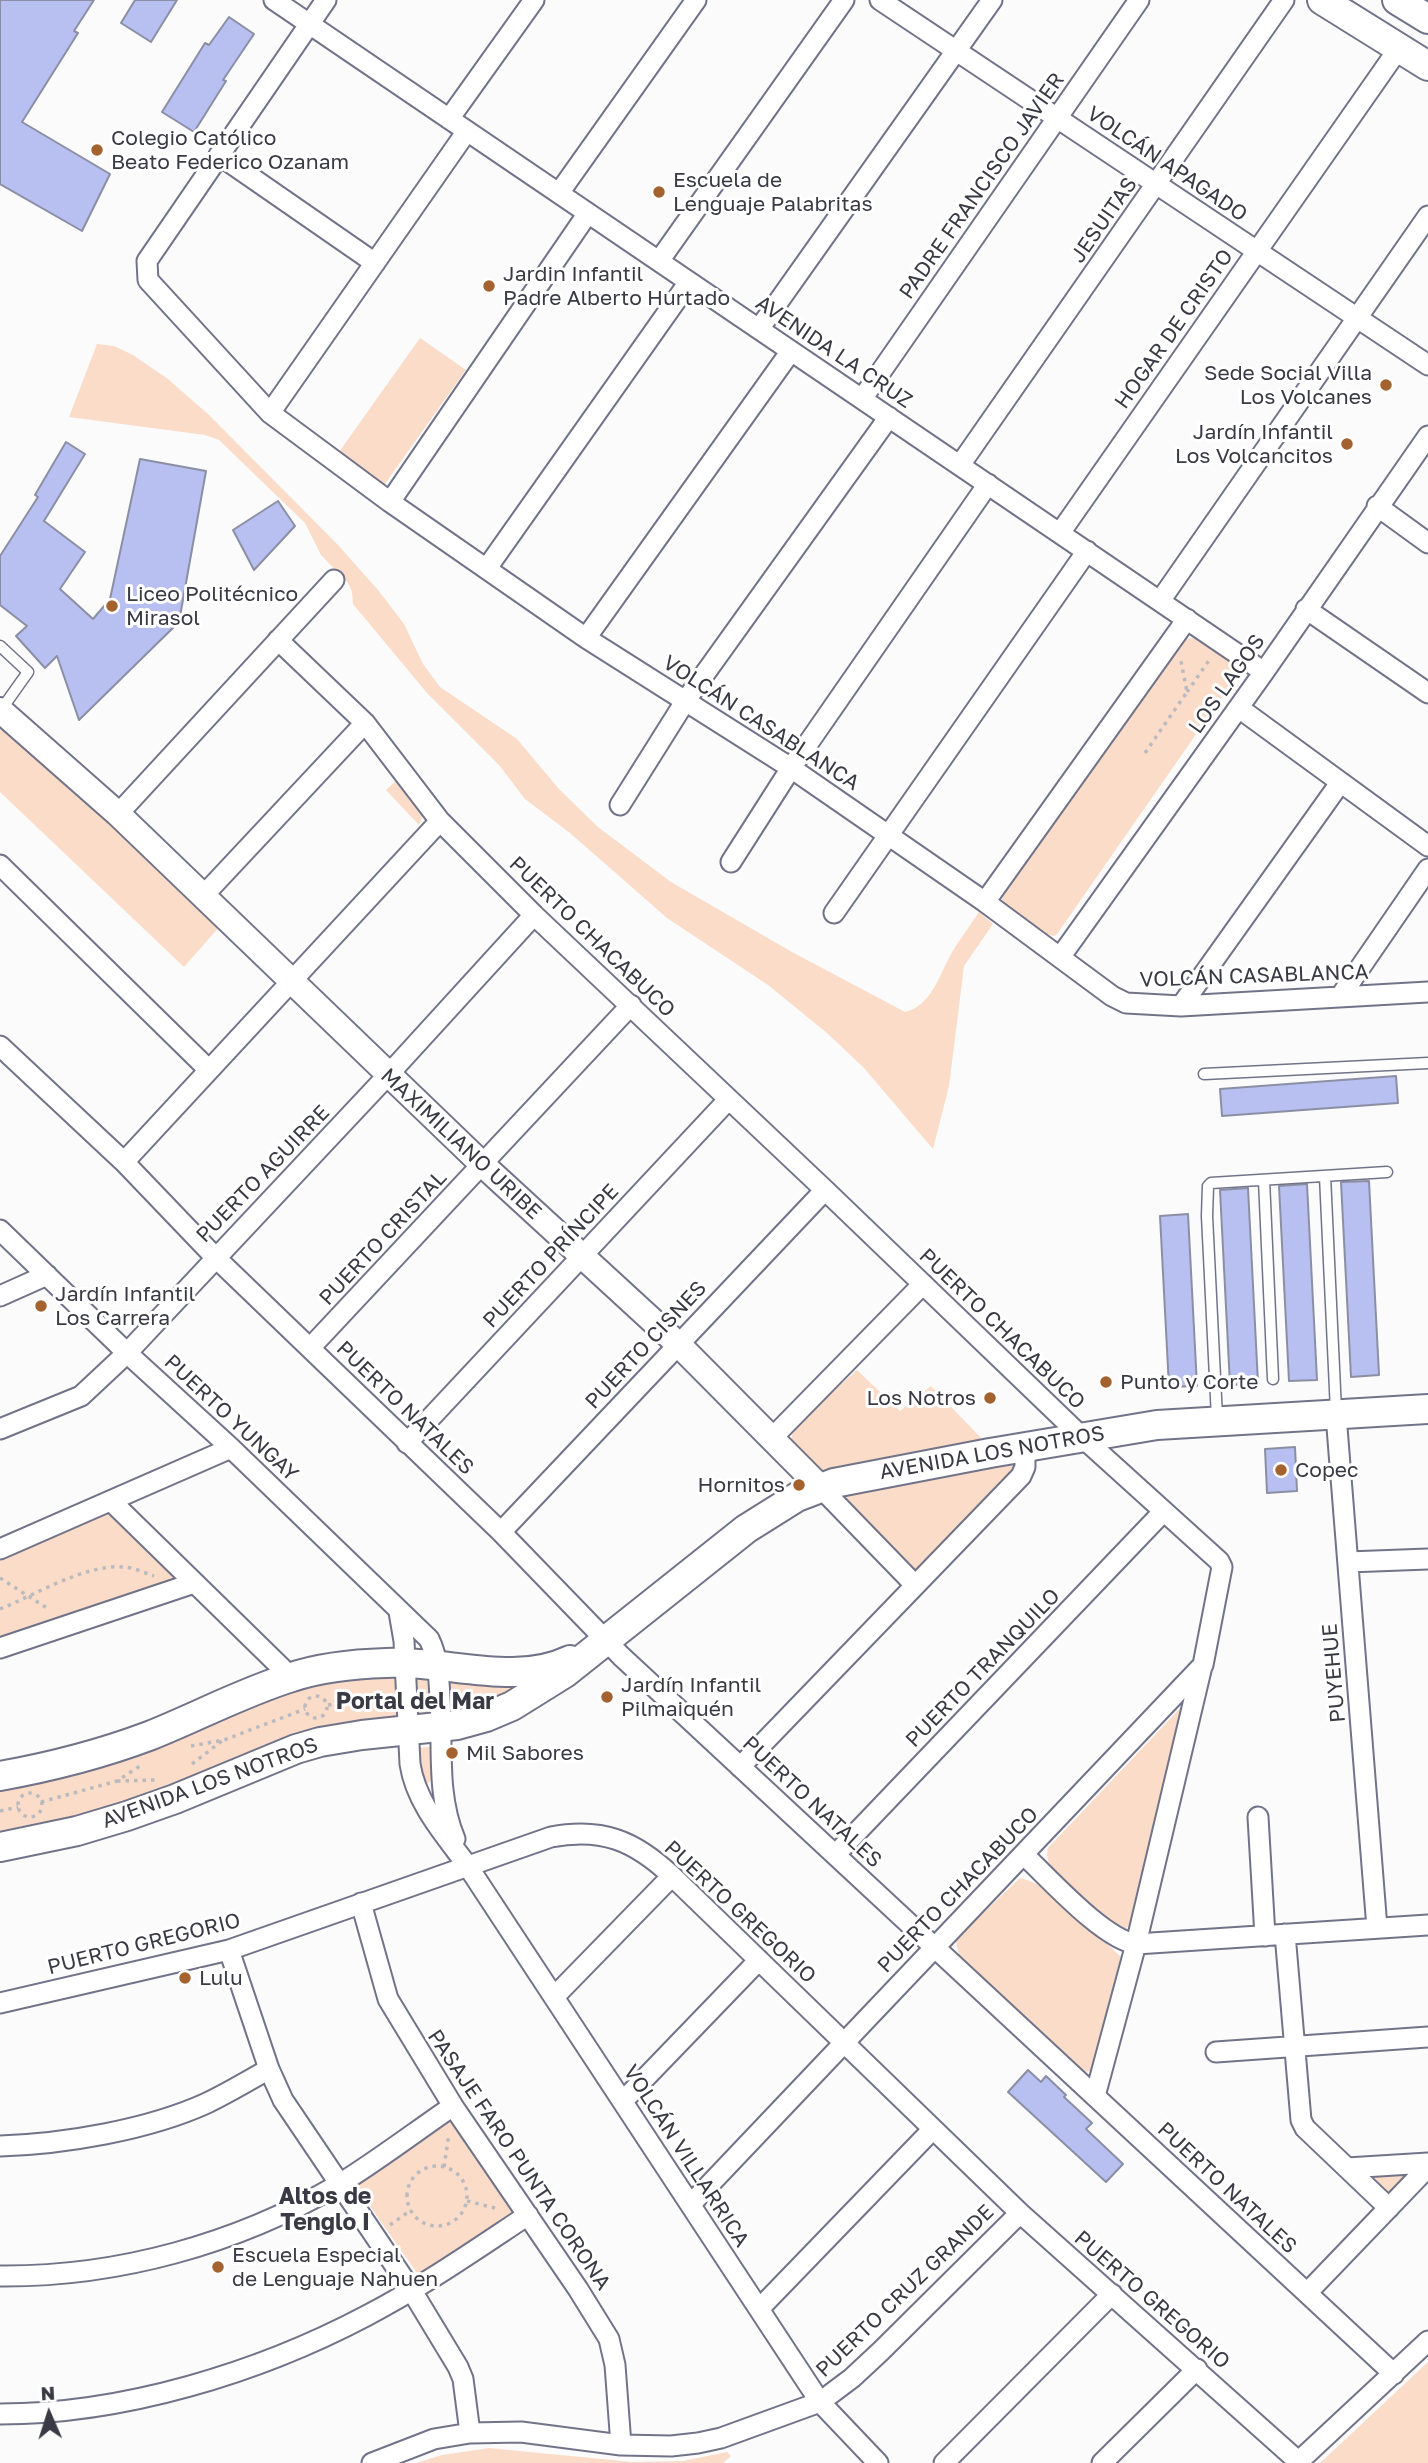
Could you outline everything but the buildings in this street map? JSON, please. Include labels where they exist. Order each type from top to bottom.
[{"type":"main road","points":[[1322,0],[1428,66]]},
{"type":"main road","name":"AVENIDA LOS NOTROS","points":[[0,1847],[127,1816],[296,1749],[348,1737],[442,1727],[486,1717],[544,1688],[746,1529],[797,1497],[820,1487],[1026,1447],[1157,1426],[1428,1409]]},
{"type":"main road","name":"AVENIDA LOS NOTROS","points":[[0,1776],[113,1748],[291,1677],[334,1667],[405,1662],[506,1671],[547,1669],[576,1658],[606,1639]]},
{"type":"street","name":"AVENIDA LA CRUZ","points":[[274,0],[1160,601],[1182,627],[1221,642],[1264,672]]},
{"type":"street","points":[[326,0],[219,155],[375,263]]},
{"type":"street","points":[[449,119],[534,0]]},
{"type":"street","points":[[559,193],[696,0]]},
{"type":"street","points":[[659,261],[845,0]]},
{"type":"street","name":"VOLCÁN APAGADO","points":[[880,0],[1428,365]]},
{"type":"street","points":[[760,329],[992,0]]},
{"type":"street","name":"PADRE FRANCISCO JAVIER","points":[[862,399],[1139,0]]},
{"type":"street","name":"JESUITAS","points":[[960,466],[1284,0]]},
{"type":"street","name":"HOGAR DE CRISTO","points":[[1060,533],[1399,48]]},
{"type":"street","points":[[270,413],[467,131]]},
{"type":"street","name":"VOLCÁN CASABLANCA","points":[[219,155],[147,261],[148,280],[270,413],[390,502],[586,638],[791,768],[985,902],[1112,996],[1126,1003],[1181,1006],[1428,992]]},
{"type":"street","points":[[390,502],[588,213]]},
{"type":"street","points":[[1160,601],[1428,216]]},
{"type":"street","points":[[487,568],[690,282]]},
{"type":"street","points":[[586,638],[791,351]]},
{"type":"street","points":[[620,805],[686,700],[889,417]]},
{"type":"street","name":"LOS LAGOS","points":[[1061,956],[1239,708],[1428,436]]},
{"type":"street","points":[[731,862],[791,768],[988,484]]},
{"type":"street","points":[[1377,506],[1428,543]]},
{"type":"street","points":[[834,913],[1087,551]]},
{"type":"street","points":[[118,814],[334,580]]},
{"type":"street","points":[[1306,609],[1428,693]]},
{"type":"street","points":[[985,902],[1182,627]]},
{"type":"street","name":"PUERTO CHACABUCO","points":[[278,640],[365,723],[440,821],[534,915],[825,1189],[1083,1438],[1223,1567],[1203,1665],[691,2204]]},
{"type":"street","points":[[1239,708],[1428,846]]},
{"type":"street","name":"MAXIMILIANO URIBE","points":[[0,710],[118,814],[483,1165],[679,1345],[915,1585]]},
{"type":"street","points":[[203,896],[365,723]]},
{"type":"street","points":[[1181,1006],[1340,783]]},
{"type":"street","points":[[124,1162],[440,821]]},
{"type":"street","points":[[1,869],[209,1070]]},
{"type":"street","points":[[1340,997],[1428,869]]},
{"type":"street","name":"PUERTO AGUIRRE","points":[[0,1429],[81,1396],[127,1353],[534,915]]},
{"type":"street","name":"PUERTO CRISTAL","points":[[310,1348],[631,1005]]},
{"type":"street","name":"PUERTO NATALES","points":[[0,1046],[124,1162],[215,1257],[740,1767],[1394,2374]]},
{"type":"street","name":"PUERTO PRÍNCIPE","points":[[407,1443],[728,1100]]},
{"type":"street","name":"PUERTO CISNES","points":[[500,1532],[825,1189]]},
{"type":"street","name":"PUERTO YUNGAY","points":[[0,1230],[429,1639],[437,1664]]},
{"type":"street","points":[[0,1296],[47,1275]]},
{"type":"street","points":[[772,1438],[923,1284]]},
{"type":"street","name":"PUYEHUE","points":[[1336,1415],[1377,1928]]},
{"type":"street","points":[[740,1767],[1021,1476],[1025,1466],[1026,1447]]},
{"type":"street","points":[[0,1549],[231,1448]]},
{"type":"street","points":[[111,1501],[291,1677]]},
{"type":"street","name":"PUERTO TRANQUILO","points":[[835,1855],[1163,1512]]},
{"type":"street","points":[[1348,1562],[1428,1559]]},
{"type":"street","points":[[0,1648],[194,1584]]},
{"type":"street","points":[[399,1612],[405,1662]]},
{"type":"street","name":"VOLCÁN VILLARRICA","points":[[405,1662],[412,1782],[431,1815],[467,1865],[820,2402],[878,2463]]},
{"type":"street","name":"VOLCÁN VILLARRICA","points":[[437,1664],[442,1727],[442,1789],[453,1835],[467,1865]]},
{"type":"street","points":[[1095,2096],[1136,1944],[1203,1665]]},
{"type":"street","points":[[1258,1816],[1265,1936]]},
{"type":"street","name":"PUERTO GREGORIO","points":[[0,2003],[229,1950],[551,1837],[570,1833],[591,1834],[628,1843],[672,1876],[1020,2213],[1298,2462]]},
{"type":"street","points":[[1024,1855],[1097,1923],[1125,1942],[1136,1944],[1428,1925]]},
{"type":"street","points":[[554,1997],[672,1876]]},
{"type":"street","name":"PASAJE FARO PUNTA CORONA","points":[[361,1903],[388,1999],[453,2106],[609,2339],[615,2365],[621,2445]]},
{"type":"street","points":[[1285,1934],[1301,2120],[1305,2128],[1389,2208]]},
{"type":"street","points":[[229,1950],[269,2069],[283,2099],[412,2291],[458,2367],[463,2379],[470,2433]]},
{"type":"street","points":[[623,2101],[759,1960]]},
{"type":"street","points":[[1216,2052],[1428,2037]]},
{"type":"street","points":[[0,2146],[54,2142],[128,2129],[204,2104],[269,2069]]},
{"type":"street","points":[[0,2276],[92,2270],[132,2264],[175,2253],[259,2223],[339,2184],[453,2106]]},
{"type":"street","points":[[760,2308],[933,2129]]},
{"type":"street","points":[[1347,2168],[1428,2165]]},
{"type":"street","points":[[1307,2293],[1428,2165]]},
{"type":"street","name":"PUERTO CRUZ GRANDE","points":[[372,2463],[434,2439],[470,2433],[521,2432],[621,2445],[671,2446],[721,2438],[820,2402],[852,2378],[881,2351],[1020,2213]]},
{"type":"street","points":[[0,2413],[67,2410],[117,2402],[218,2377],[317,2340],[412,2291],[528,2215]]},
{"type":"street","points":[[944,2463],[1112,2294]]},
{"type":"street","points":[[1298,2462],[1428,2341]]},
{"type":"street","points":[[1102,2463],[1197,2369]]},
{"type":"lane","points":[[0,646],[28,673],[0,710]]},
{"type":"lane","points":[[1205,1074],[1428,1063]]},
{"type":"lane","points":[[1217,1421],[1206,1191],[1211,1183],[1387,1172]]},
{"type":"lane","points":[[1325,1176],[1336,1415]]},
{"type":"lane","points":[[1264,1180],[1273,1379]]},
{"type":"path","points":[[1182,627],[1187,692]]},
{"type":"path","points":[[1145,753],[1221,642]]},
{"type":"path","points":[[0,1609],[82,1574],[104,1569],[123,1567],[157,1577]]},
{"type":"path","points":[[0,1578],[73,1624]]},
{"type":"path","points":[[314,1696],[323,1697],[328,1705],[326,1713],[318,1718],[308,1715],[305,1709],[306,1701],[314,1696]]},
{"type":"path","points":[[328,1705],[387,1697]]},
{"type":"path","points":[[190,1746],[224,1740],[305,1709]]},
{"type":"path","points":[[186,1770],[224,1740]]},
{"type":"path","points":[[117,1781],[150,1759]]},
{"type":"path","points":[[41,1802],[117,1781],[157,1780]]},
{"type":"path","points":[[26,1794],[36,1794],[41,1802],[40,1811],[32,1817],[21,1814],[18,1807],[20,1799],[26,1794]]},
{"type":"path","points":[[0,1811],[18,1807]]},
{"type":"path","points":[[437,2166],[450,2169],[464,2182],[467,2195],[465,2208],[452,2222],[432,2225],[420,2220],[411,2210],[408,2190],[414,2178],[424,2169],[437,2166]]},
{"type":"path","points":[[374,2236],[411,2210]]},
{"type":"shaded area","points":[[420,338],[466,370],[384,485],[339,452]]},
{"type":"shaded area","points":[[97,344],[114,346],[133,355],[168,379],[209,415],[338,545],[378,590],[404,624],[423,664],[440,687],[517,739],[559,789],[598,827],[671,882],[792,952],[905,1012],[914,1009],[928,997],[954,949],[979,912],[993,924],[964,966],[949,1086],[933,1149],[864,1068],[827,1033],[768,985],[667,918],[570,833],[525,799],[499,765],[427,693],[353,604],[348,583],[321,555],[305,523],[219,440],[205,435],[69,417]]},
{"type":"shaded area","points":[[1191,638],[1213,646],[1233,659],[1236,677],[1057,934],[1054,936],[1043,933],[1006,906],[1002,902],[1003,896],[1180,640]]},
{"type":"shaded area","points":[[0,727],[98,807],[221,925],[184,967],[0,792]]},
{"type":"shaded area","points":[[400,777],[420,806],[422,812],[419,825],[386,790]]},
{"type":"shaded area","points":[[857,1370],[900,1411],[931,1386],[986,1443],[824,1476],[790,1444],[794,1427]]},
{"type":"shaded area","points":[[1016,1461],[1012,1473],[917,1570],[911,1570],[845,1507],[845,1497],[849,1491]]},
{"type":"shaded area","points":[[98,1513],[111,1514],[176,1576],[175,1582],[0,1638],[0,1555]]},
{"type":"shaded area","points":[[450,1672],[523,1677],[525,1693],[449,1714],[446,1690]]},
{"type":"shaded area","points":[[394,1674],[396,1717],[390,1721],[101,1811],[0,1836],[0,1787],[291,1684]]},
{"type":"shaded area","points":[[422,1678],[426,1680],[430,1694],[429,1709],[424,1717],[417,1713],[413,1699],[415,1684]]},
{"type":"shaded area","points":[[1184,1704],[1185,1717],[1130,1926],[1121,1930],[1113,1926],[1049,1865],[1048,1848]]},
{"type":"shaded area","points":[[429,1747],[434,1774],[425,1785],[421,1783],[418,1748]]},
{"type":"shaded area","points":[[1020,1878],[1048,1890],[1061,1900],[1121,1957],[1091,2071],[1083,2072],[1073,2064],[960,1962],[956,1941],[961,1934]]},
{"type":"shaded area","points":[[444,2120],[456,2123],[513,2207],[511,2219],[425,2275],[417,2273],[355,2185]]},
{"type":"shaded area","points":[[1406,2170],[1410,2175],[1388,2195],[1366,2174]]},
{"type":"shaded area","points":[[1428,2362],[1428,2463],[1320,2463]]},
{"type":"shaded area","points":[[489,2448],[632,2462],[683,2461],[727,2452],[731,2456],[723,2463],[416,2463],[442,2455]]},
{"type":"place","name":"Colegio Católico Beato Federico Ozanam","points":[[97,150]]},
{"type":"place","name":"Escuela de Lenguaje Palabritas","points":[[659,192]]},
{"type":"place","name":"Jardin Infantil Padre Alberto Hurtado","points":[[489,286]]},
{"type":"place","name":"Sede Social Villa Los Volcanes","points":[[1386,385]]},
{"type":"place","name":"Jardín Infantil Los Volcancitos","points":[[1347,444]]},
{"type":"place","name":"Liceo Politécnico Mirasol","points":[[112,606]]},
{"type":"place","name":"Jardín Infantil Los Carrera","points":[[41,1306]]},
{"type":"place","name":"Punto y Corte","points":[[1106,1382]]},
{"type":"place","name":"Los Notros","points":[[990,1398]]},
{"type":"place","name":"Copec","points":[[1281,1470]]},
{"type":"place","name":"Hornitos","points":[[799,1485]]},
{"type":"place","name":"Jardín Infantil Pilmaiquén","points":[[607,1697]]},
{"type":"place","name":"Mil Sabores","points":[[452,1753]]},
{"type":"place","name":"Lulu","points":[[185,1978]]},
{"type":"place","name":"Escuela Especial de Lenguaje Nahuen","points":[[218,2267]]},
{"type":"district","name":"Portal del Mar","points":[[415,1702]]},
{"type":"district","name":"Altos de Tenglo I","points":[[325,2210]]}]
